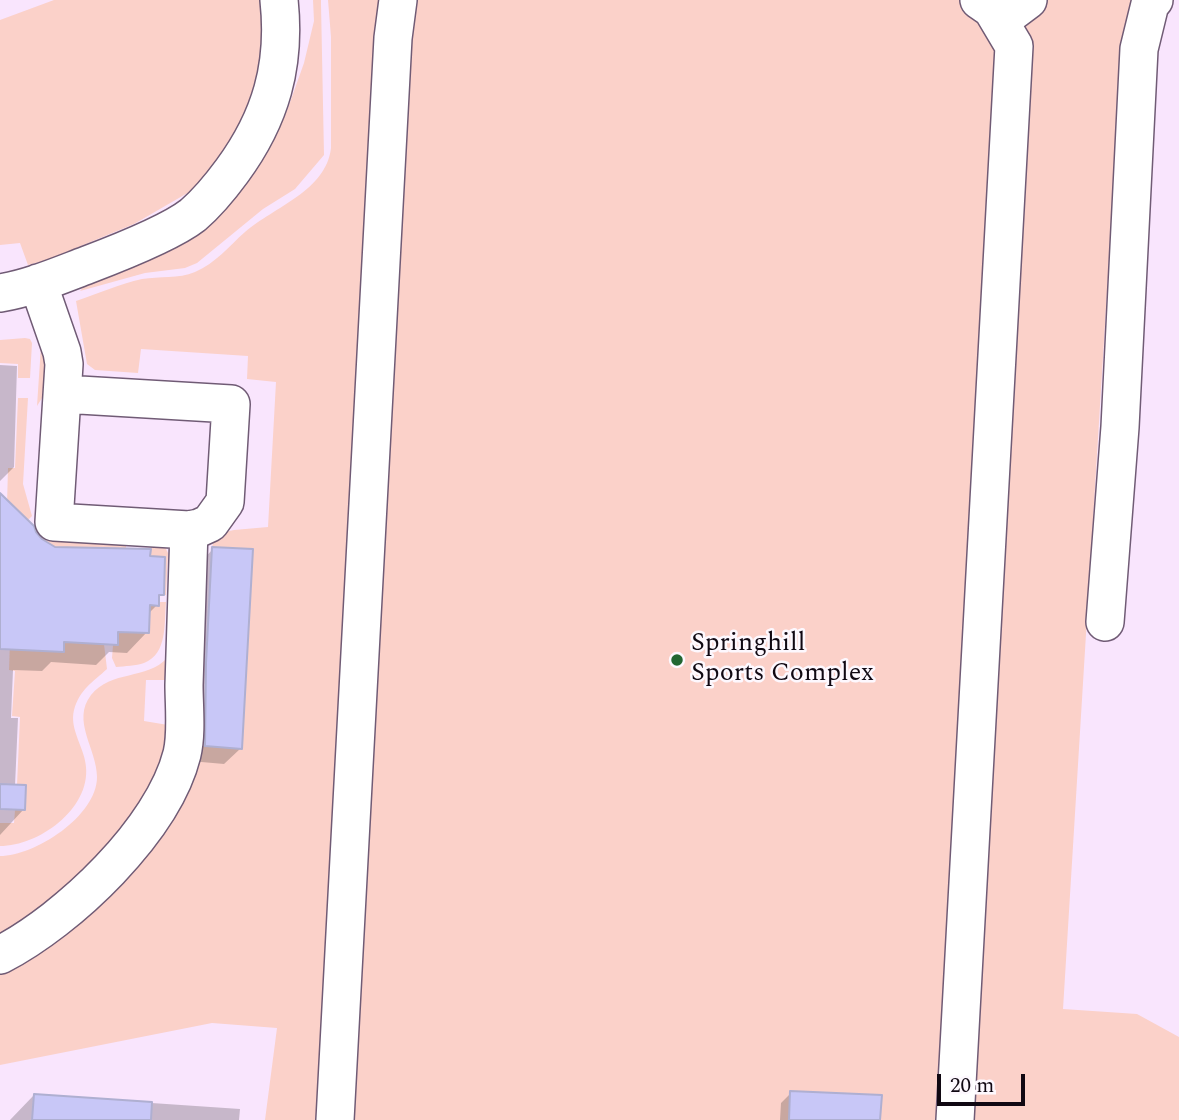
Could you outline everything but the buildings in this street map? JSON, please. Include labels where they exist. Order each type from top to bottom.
[{"type":"lane","points":[[0,293],[38,283],[149,239],[192,216],[218,190],[263,122],[277,79],[282,28],[279,0]]},
{"type":"lane","points":[[335,1120],[393,38],[398,0]]},
{"type":"lane","points":[[1105,622],[1120,427],[1139,49],[1150,4],[1154,0]]},
{"type":"lane","points":[[955,1120],[1014,46],[1002,7]]},
{"type":"lane","points":[[38,283],[62,352],[63,394],[54,522],[189,530],[210,523],[225,502],[231,404],[63,394]]},
{"type":"lane","points":[[0,955],[21,944],[75,905],[140,832],[169,791],[182,752],[189,530]]},
{"type":"shaded area","points":[[54,0],[264,0],[263,80],[221,161],[191,191],[134,224],[47,260],[28,265],[20,243],[0,245],[0,20]]},
{"type":"shaded area","points":[[313,0],[321,0],[324,155],[295,189],[263,209],[197,263],[185,268],[145,273],[80,291],[87,283],[235,197],[269,150],[288,108],[304,63],[314,21]]},
{"type":"shaded area","name":"Springhill Sports Complex","points":[[328,0],[1140,0],[1115,161],[1063,1009],[1137,1014],[1179,1037],[1179,1120],[265,1120],[277,1028],[212,1023],[0,1065],[0,969],[201,746],[242,749],[212,547],[214,539],[225,532],[268,527],[276,382],[247,379],[248,356],[141,349],[138,373],[95,370],[87,364],[76,301],[134,281],[182,276],[203,268],[245,232],[297,197],[320,176],[331,148],[331,37]]},
{"type":"shaded area","points":[[34,322],[47,325],[47,390],[37,406],[41,346]]},
{"type":"shaded area","points":[[25,338],[32,343],[30,378],[18,378],[18,364],[0,363],[0,340]]},
{"type":"shaded area","points":[[18,398],[28,398],[23,484],[32,516],[6,542],[8,468],[15,468]]},
{"type":"shaded area","points":[[41,534],[164,545],[168,553],[166,595],[165,557],[150,556],[151,546],[126,545],[126,550],[18,556]]},
{"type":"shaded area","points":[[159,602],[166,602],[163,637],[157,652],[152,659],[144,663],[116,667],[112,658],[113,645],[118,644],[118,632],[148,633],[150,605],[159,606]]},
{"type":"shaded area","points":[[10,639],[64,652],[64,642],[104,644],[107,669],[83,691],[74,710],[75,732],[86,767],[80,797],[59,822],[45,832],[30,840],[0,846],[0,823],[14,823],[15,810],[25,810],[26,786],[17,785],[20,717],[12,716],[15,671],[9,670]]},
{"type":"shaded area","points":[[167,658],[166,680],[146,680],[144,721],[168,725],[167,749],[150,793],[88,870],[45,908],[0,937],[0,856],[30,849],[62,831],[87,806],[94,792],[96,767],[84,725],[86,705],[91,695],[108,682],[150,670]]},
{"type":"place","name":"Springhill Sports Complex","points":[[677,660]]}]
